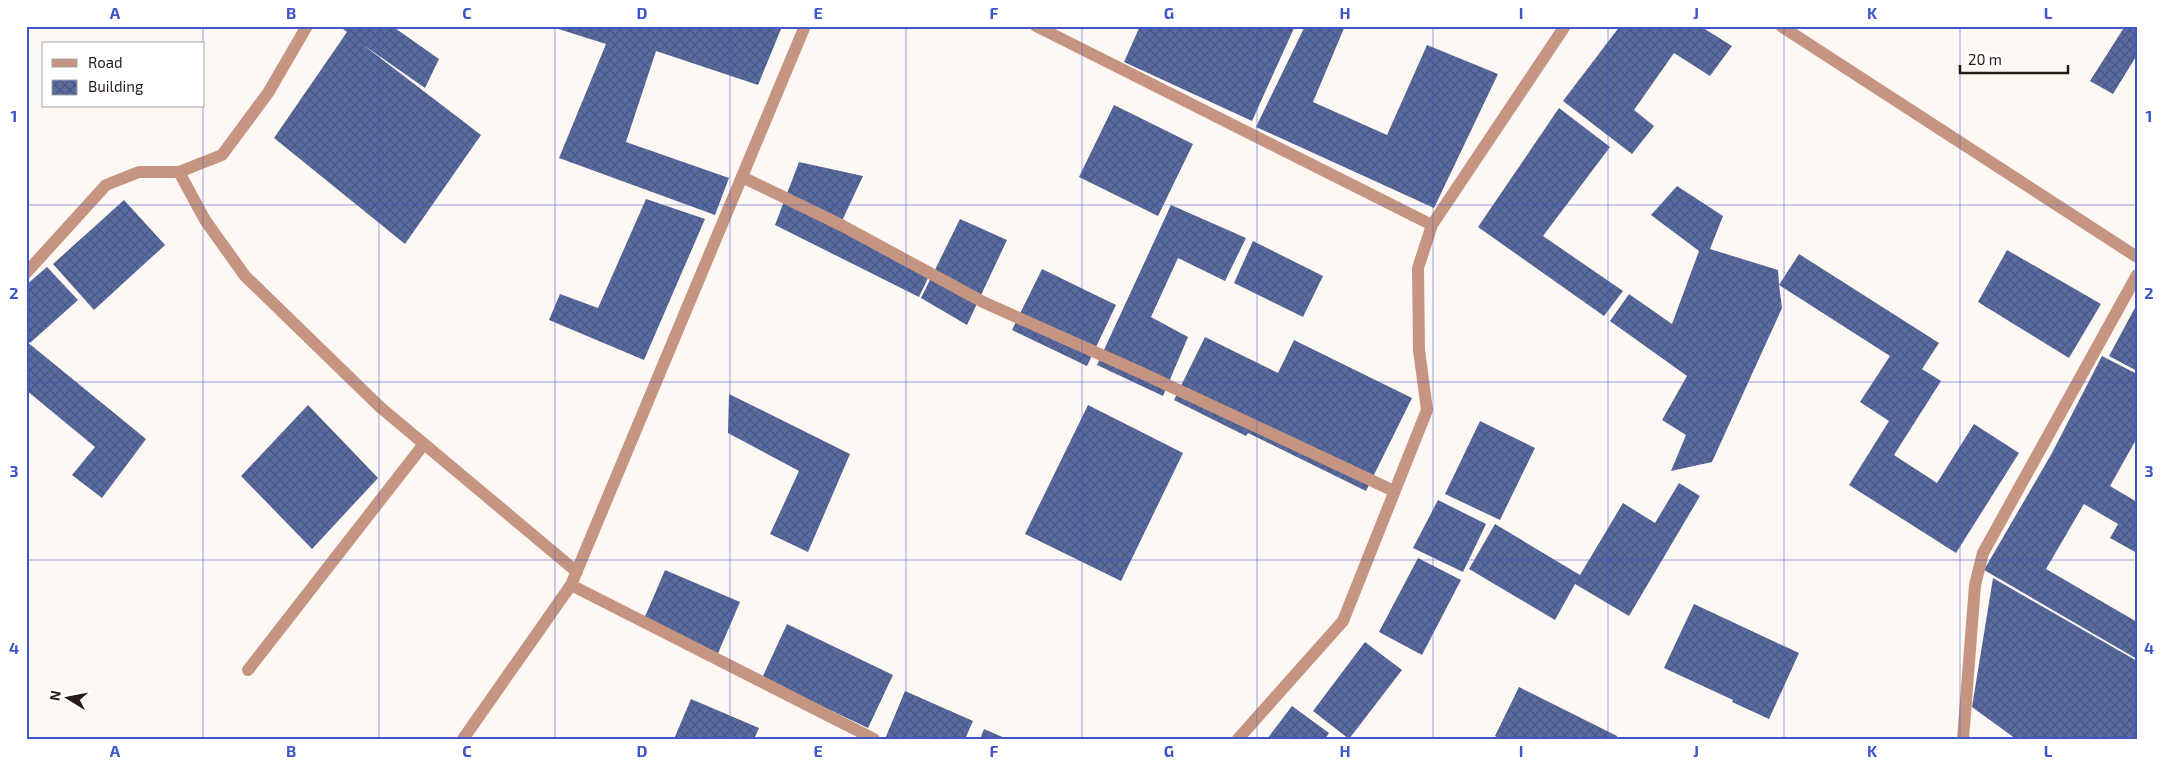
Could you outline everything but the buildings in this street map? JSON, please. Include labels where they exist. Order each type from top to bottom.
[{"type":"street","points":[[26,273],[106,185],[139,172],[179,172],[222,155],[268,93],[307,26]]},
{"type":"street","points":[[463,739],[571,585],[805,26]]},
{"type":"street","points":[[1036,26],[1432,225]]},
{"type":"street","points":[[1238,739],[1343,620],[1427,410],[1419,350],[1418,268],[1432,225],[1565,26]]},
{"type":"street","points":[[1781,26],[2137,257]]},
{"type":"street","points":[[179,172],[205,220],[245,276],[380,407],[576,572]]},
{"type":"street","points":[[742,177],[843,226],[983,302],[1144,374],[1394,491]]},
{"type":"street","points":[[1963,739],[1975,585],[1983,553],[2137,274]]},
{"type":"street","points":[[248,670],[424,444]]},
{"type":"street","points":[[571,585],[874,739]]}]
